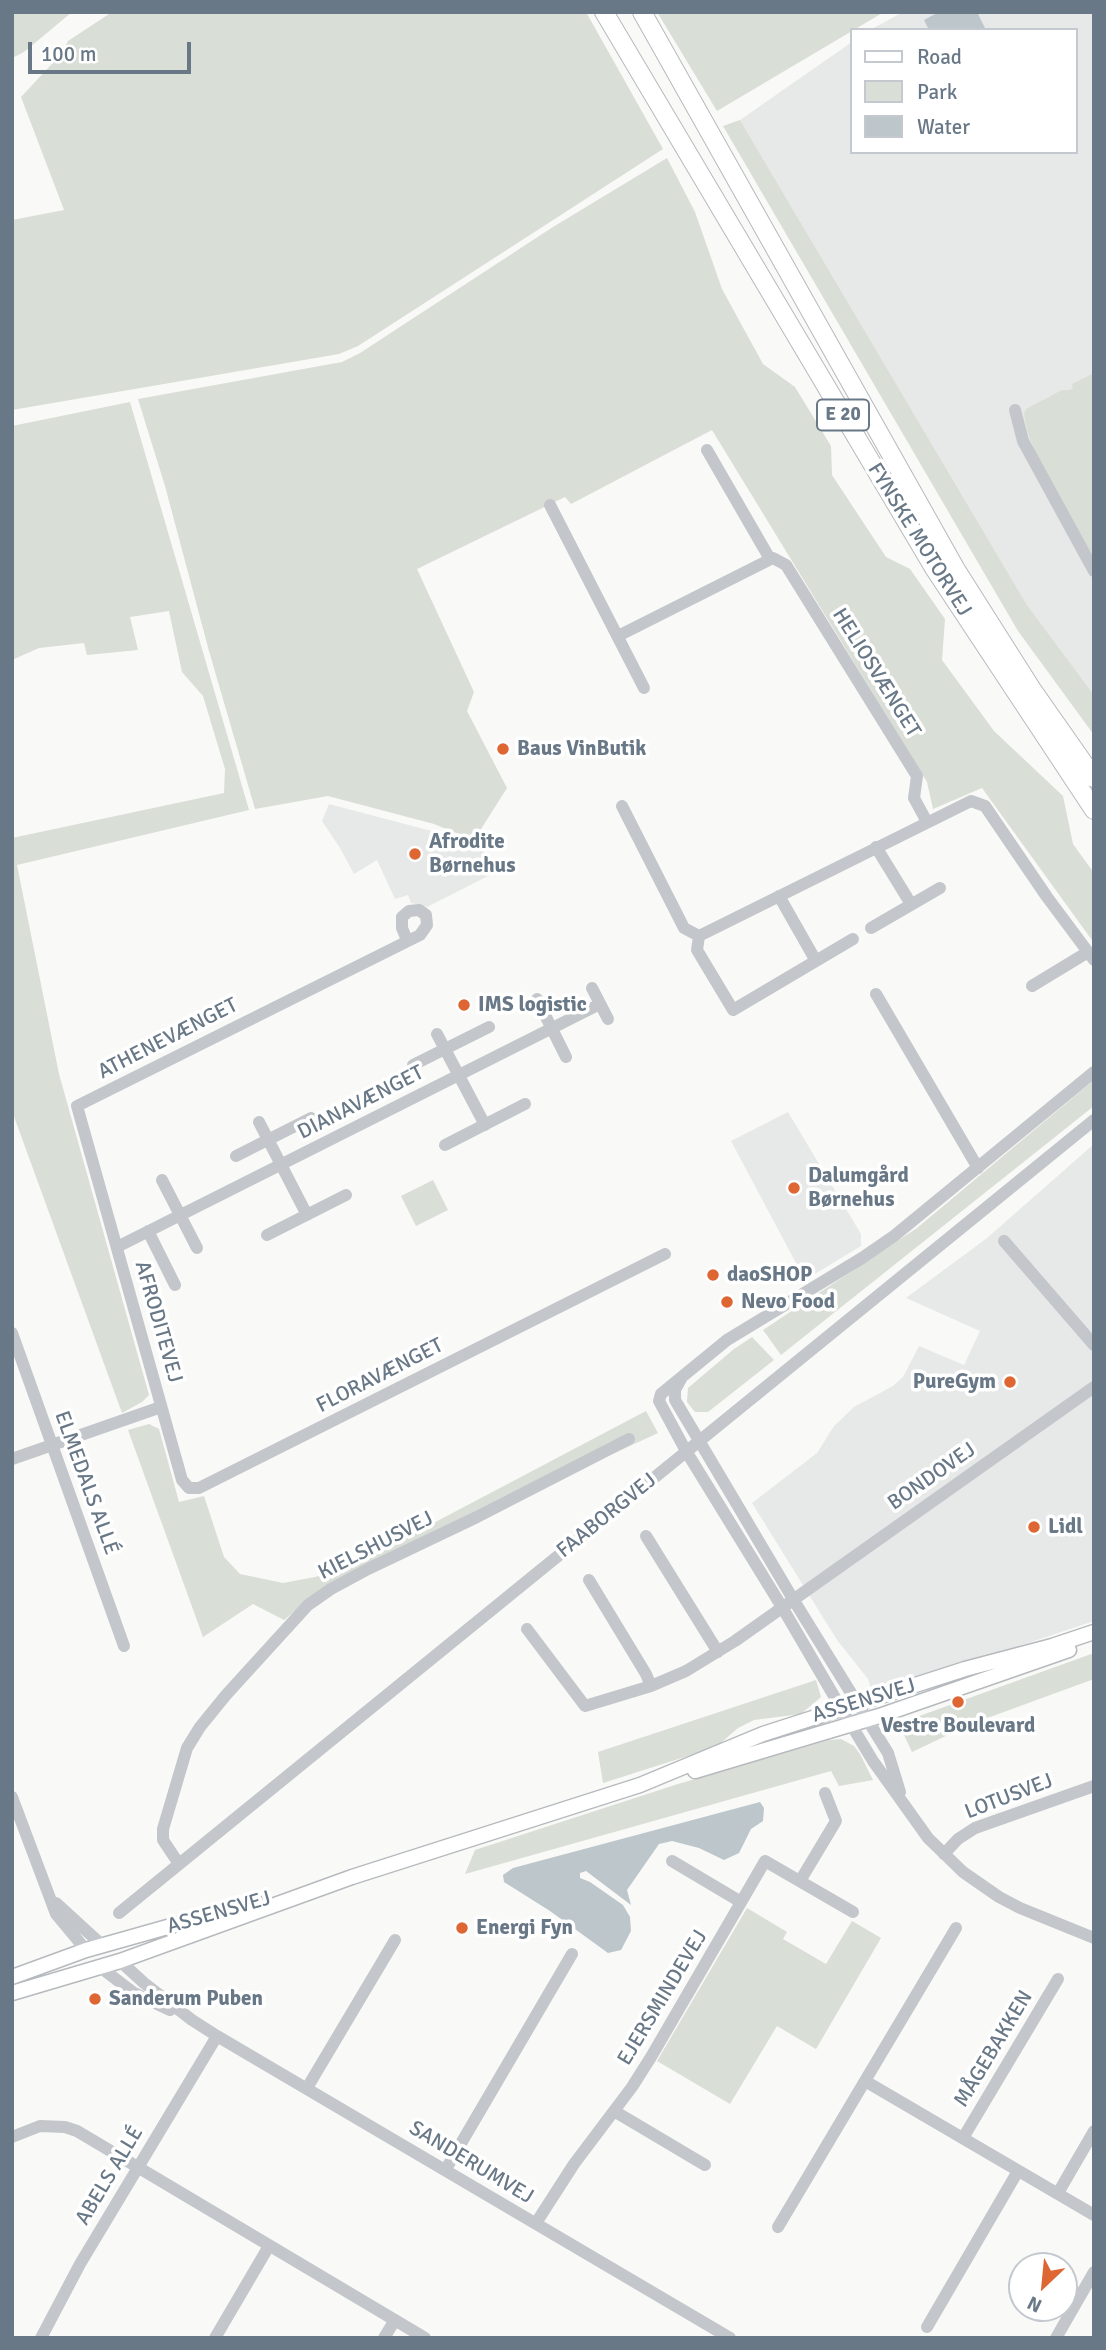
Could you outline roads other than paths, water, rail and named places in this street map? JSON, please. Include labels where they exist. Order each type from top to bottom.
[{"type":"highway","name":"FYNSKE MOTORVEJ","points":[[604,12],[934,568],[1094,810]]},
{"type":"highway","name":"FYNSKE MOTORVEJ","points":[[642,12],[949,557],[1033,691],[1094,778]]},
{"type":"main road","name":"ASSENSVEJ","points":[[862,1712],[965,1669],[1094,1632]]},
{"type":"main road","name":"ASSENSVEJ","points":[[862,1712],[1094,1642]]},
{"type":"main road","points":[[846,1716],[855,1711],[862,1712]]},
{"type":"main road","name":"ASSENSVEJ","points":[[100,1967],[352,1877],[640,1785],[716,1766],[773,1740],[846,1716]]},
{"type":"main road","name":"ASSENSVEJ","points":[[640,1785],[762,1734],[846,1716]]},
{"type":"main road","name":"ASSENSVEJ","points":[[86,1951],[327,1881],[352,1877]]},
{"type":"main road","points":[[103,1946],[120,1961]]},
{"type":"main road","points":[[12,1977],[86,1951],[100,1967],[12,1993]]},
{"type":"street","points":[[1015,410],[1023,441],[1094,570]]},
{"type":"street","name":"HELIOSVÆNGET","points":[[707,450],[770,559],[786,565],[918,776],[914,798],[927,822]]},
{"type":"street","points":[[551,505],[643,688]]},
{"type":"street","points":[[618,636],[770,559]]},
{"type":"street","points":[[699,936],[971,801],[985,806],[1091,956],[1032,986]]},
{"type":"street","points":[[622,806],[684,928],[699,936]]},
{"type":"street","points":[[876,847],[911,904]]},
{"type":"street","points":[[871,928],[940,888]]},
{"type":"street","points":[[779,896],[816,961]]},
{"type":"street","points":[[699,936],[697,950],[733,1010],[853,939]]},
{"type":"street","name":"ATHENEVÆNGET","points":[[117,1247],[77,1106],[407,940]]},
{"type":"street","points":[[592,988],[608,1019]]},
{"type":"street","points":[[876,994],[978,1168]]},
{"type":"street","points":[[537,999],[566,1057]]},
{"type":"street","name":"DIANAVÆNGET","points":[[117,1247],[600,1004]]},
{"type":"street","name":"DIANAVÆNGET","points":[[413,1065],[489,1027]]},
{"type":"street","name":"DIANAVÆNGET","points":[[438,1034],[485,1125]]},
{"type":"street","points":[[904,1805],[888,1753],[686,1451],[659,1401],[661,1394],[683,1374],[748,1326],[862,1258],[978,1168],[1094,1072]]},
{"type":"street","points":[[445,1145],[525,1104]]},
{"type":"street","name":"DIANAVÆNGET","points":[[236,1156],[311,1118]]},
{"type":"street","name":"FAABORGVEJ","points":[[120,1913],[1094,1120]]},
{"type":"street","name":"DIANAVÆNGET","points":[[259,1122],[307,1215]]},
{"type":"street","points":[[162,1180],[197,1248]]},
{"type":"street","points":[[267,1235],[346,1195]]},
{"type":"street","points":[[148,1231],[175,1285]]},
{"type":"street","points":[[1004,1241],[1094,1345]]},
{"type":"street","name":"AFRODITEVEJ","points":[[117,1247],[161,1407]]},
{"type":"street","name":"FLORAVÆNGET","points":[[161,1407],[182,1480],[189,1488],[199,1488],[665,1254]]},
{"type":"street","name":"ELMEDALS ALLÉ","points":[[12,1334],[124,1646]]},
{"type":"street","points":[[683,1374],[675,1390],[675,1400],[788,1603],[846,1716],[904,1805],[944,1854],[963,1872],[1020,1908],[1094,1938]]},
{"type":"street","name":"BONDOVEJ","points":[[527,1629],[585,1706],[651,1686],[686,1671],[718,1652],[1094,1387]]},
{"type":"street","points":[[12,1459],[161,1407]]},
{"type":"street","name":"KIELSHUSVEJ","points":[[179,1864],[163,1840],[163,1829],[187,1748],[226,1695],[308,1605],[368,1569],[629,1439]]},
{"type":"street","points":[[646,1536],[718,1652]]},
{"type":"street","points":[[589,1580],[651,1686]]},
{"type":"street","name":"LOTUSVEJ","points":[[944,1854],[958,1839],[975,1828],[1094,1786]]},
{"type":"street","points":[[800,1881],[836,1821],[825,1793]]},
{"type":"street","points":[[12,1797],[56,1914],[86,1951]]},
{"type":"street","points":[[672,1861],[741,1902]]},
{"type":"street","name":"EJERSMINDEVEJ","points":[[536,2223],[574,2164],[658,2046],[765,1861],[853,1912]]},
{"type":"street","points":[[46,1892],[65,1913],[103,1946]]},
{"type":"street","points":[[778,2227],[956,1928]]},
{"type":"street","points":[[307,2088],[395,1940]]},
{"type":"street","points":[[446,2169],[572,1954]]},
{"type":"street","name":"SANDERUMVEJ","points":[[120,1961],[144,1983],[217,2036],[730,2338]]},
{"type":"street","name":"SANDERUMVEJ","points":[[100,1967],[134,1993],[192,2020]]},
{"type":"street","name":"MÅGEBAKKEN","points":[[963,2138],[1058,1979]]},
{"type":"street","name":"ABELS ALLÉ","points":[[41,2338],[74,2274],[217,2036]]},
{"type":"street","name":"MÅGEBAKKEN","points":[[865,2081],[1094,2215]]},
{"type":"street","points":[[614,2111],[705,2165]]},
{"type":"street","points":[[12,2137],[40,2126],[65,2127],[88,2136],[425,2338]]},
{"type":"street","points":[[1058,2193],[1094,2131]]},
{"type":"street","points":[[927,2327],[1018,2171]]},
{"type":"street","points":[[215,2338],[269,2246]]},
{"type":"street","points":[[1056,2338],[1094,2272]]},
{"type":"street","points":[[384,2338],[395,2320]]},
{"type":"water","points":[[939,12],[977,12],[985,28],[928,28],[924,20]]},
{"type":"water","points":[[760,1802],[764,1808],[763,1821],[751,1829],[739,1853],[724,1860],[699,1848],[672,1841],[659,1844],[627,1890],[631,1905],[586,1871],[580,1873],[580,1878],[623,1905],[630,1917],[631,1931],[621,1950],[608,1953],[504,1882],[503,1875],[513,1868]]},
{"type":"place","name":"Baus VinButik","points":[[503,749]]},
{"type":"place","name":"Afrodite Børnehus","points":[[415,854]]},
{"type":"place","name":"IMS logistic","points":[[464,1005]]},
{"type":"place","name":"Dalumgård Børnehus","points":[[794,1188]]},
{"type":"place","name":"daoSHOP","points":[[713,1275]]},
{"type":"place","name":"Nevo Food","points":[[727,1302]]},
{"type":"place","name":"PureGym","points":[[1010,1382]]},
{"type":"place","name":"Lidl","points":[[1034,1527]]},
{"type":"place","name":"Vestre Boulevard","points":[[958,1702]]},
{"type":"place","name":"Energi Fyn","points":[[462,1928]]},
{"type":"place","name":"Sanderum Puben","points":[[95,1999]]}]
